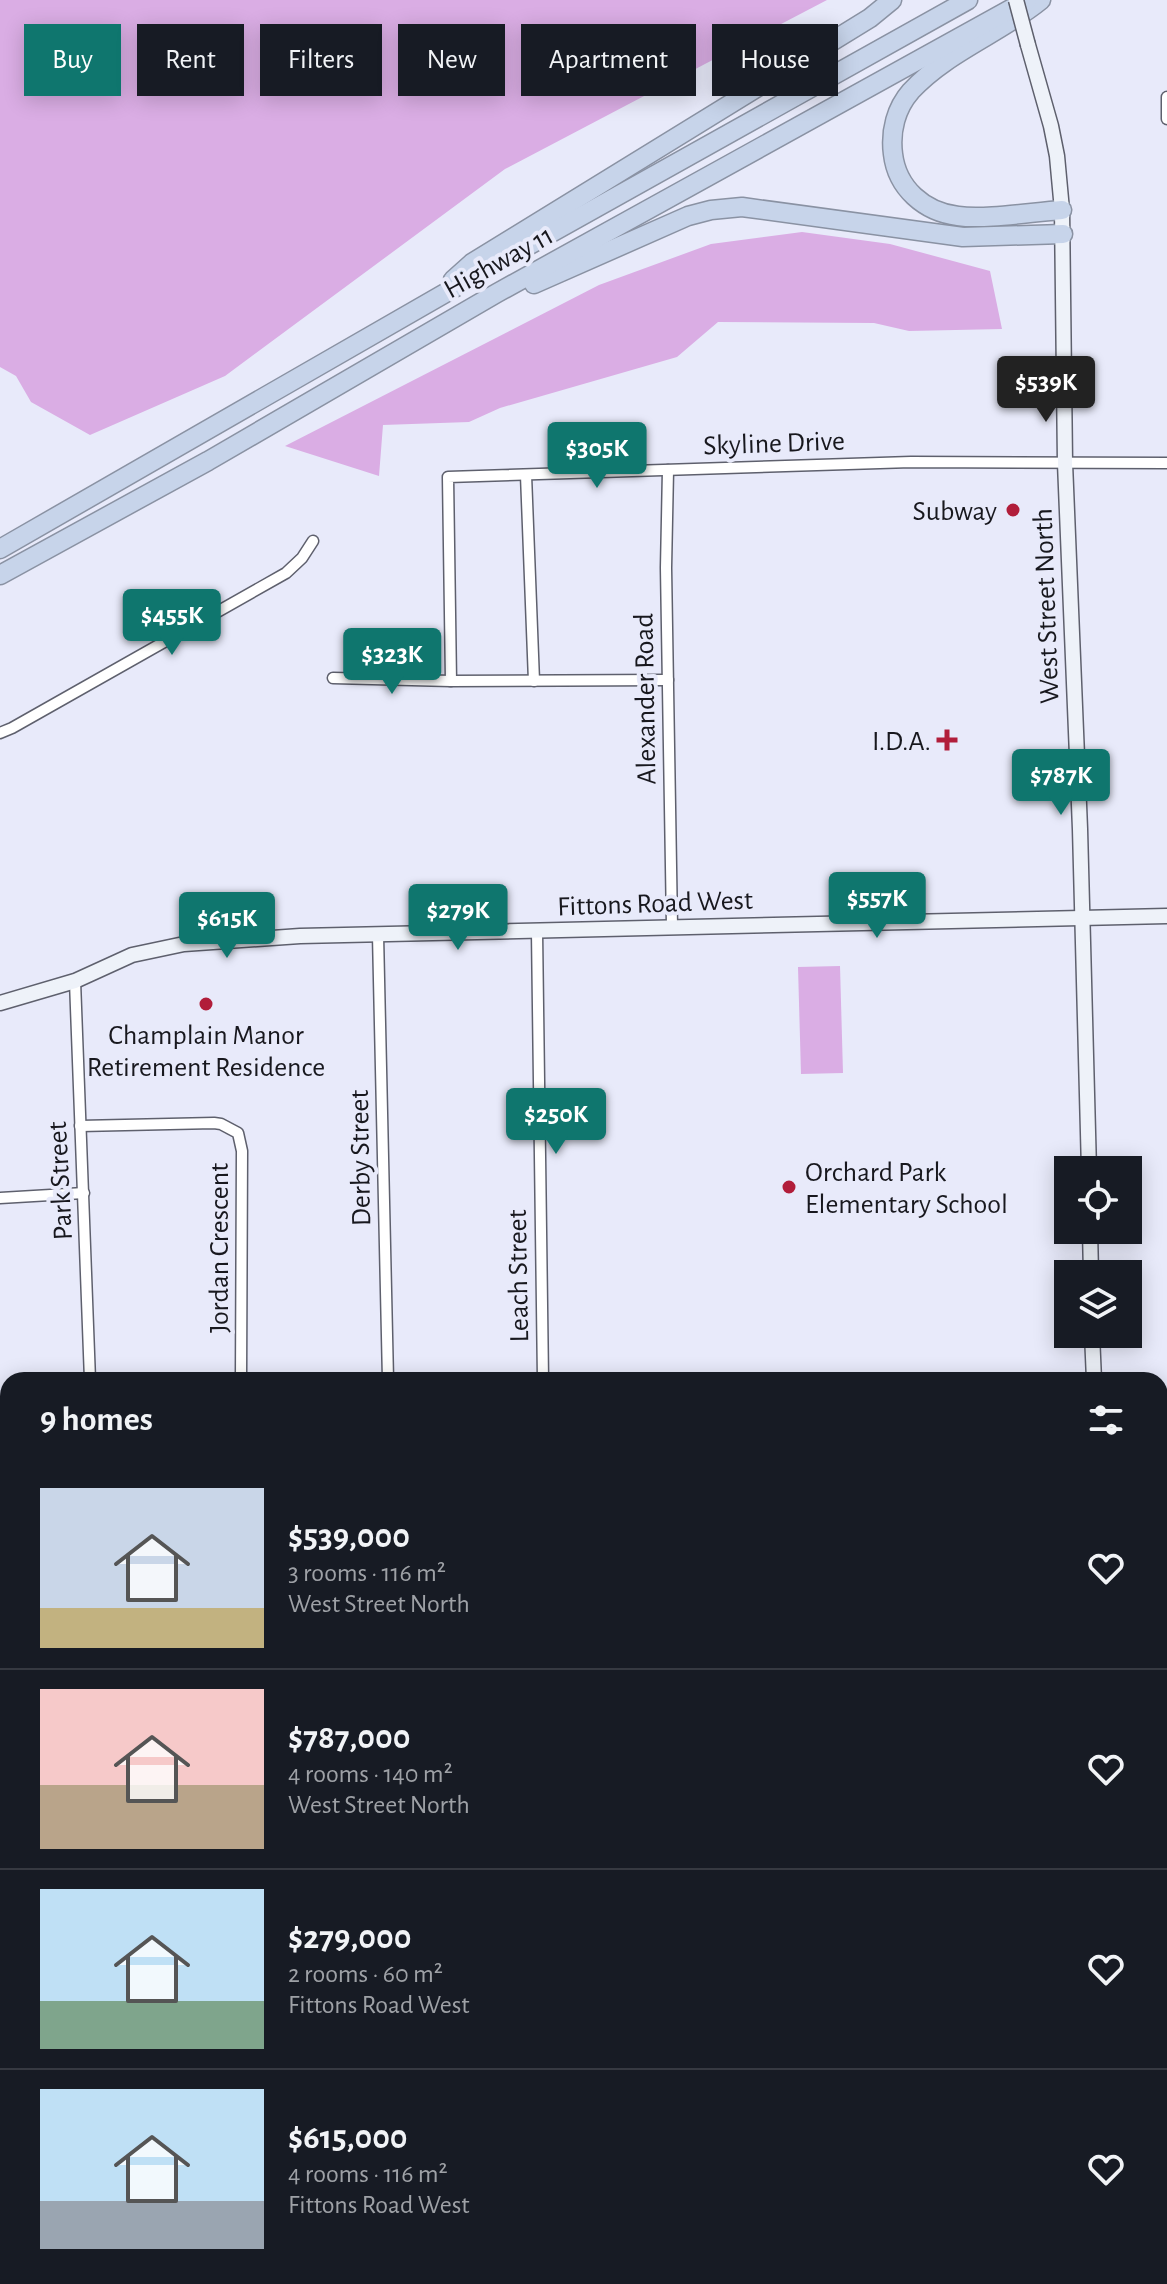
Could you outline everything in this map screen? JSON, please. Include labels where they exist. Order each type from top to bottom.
[{"type":"highway","points":[[432,301],[472,263],[870,18],[892,0]]},
{"type":"highway","name":"Highway 11","points":[[0,549],[432,301],[968,0]]},
{"type":"highway","name":"Highway 11","points":[[0,575],[208,461],[497,293],[1027,0]]},
{"type":"highway","points":[[1041,0],[934,71],[912,91],[897,115],[892,146],[894,164],[906,190],[938,211],[976,217],[1062,210]]},
{"type":"highway","points":[[497,293],[524,289],[688,216],[711,210],[742,207],[963,237],[1063,234]]},
{"type":"main road","name":"West Street North","points":[[1016,0],[1051,126],[1062,210],[1065,463],[1080,829],[1089,1156]]},
{"type":"main road","name":"Fittons Road West","points":[[0,1003],[75,981],[132,955],[184,944],[300,936],[1167,916]]},
{"type":"main road","points":[[1093,1348],[1094,1372]]},
{"type":"street","points":[[1167,97],[1167,119]]},
{"type":"street","name":"Skyline Drive","points":[[451,681],[448,477],[911,462],[1167,463]]},
{"type":"street","name":"Alexander Road","points":[[668,470],[666,568],[672,926]]},
{"type":"street","points":[[526,475],[534,681]]},
{"type":"street","points":[[0,733],[286,573],[302,558],[313,541]]},
{"type":"street","points":[[333,678],[668,680]]},
{"type":"street","name":"Leach Street","points":[[537,932],[543,1372]]},
{"type":"street","name":"Derby Street","points":[[378,935],[388,1372]]},
{"type":"street","name":"Park Street","points":[[75,981],[90,1372]]},
{"type":"street","name":"Jordan Crescent","points":[[80,1126],[214,1123],[238,1133],[242,1151],[241,1372]]},
{"type":"street","points":[[0,1198],[84,1193]]},
{"type":"shaded area","points":[[0,0],[827,0],[781,24],[712,24],[712,60],[696,69],[696,24],[521,24],[521,96],[644,96],[505,169],[225,376],[90,435],[31,402],[16,376],[0,367]]},
{"type":"shaded area","points":[[802,232],[890,244],[990,271],[1002,329],[909,331],[874,323],[718,322],[677,357],[500,408],[469,422],[383,425],[379,476],[285,446],[599,285],[711,244]]},
{"type":"shaded area","points":[[840,966],[843,1073],[801,1074],[798,967]]},
{"type":"place","name":"Subway","points":[[1013,510]]},
{"type":"place","name":"I.D.A.","points":[[947,740]]},
{"type":"place","name":"Champlain Manor Retirement Residence","points":[[206,1004]]},
{"type":"place","name":"Orchard Park Elementary School","points":[[789,1187]]}]
